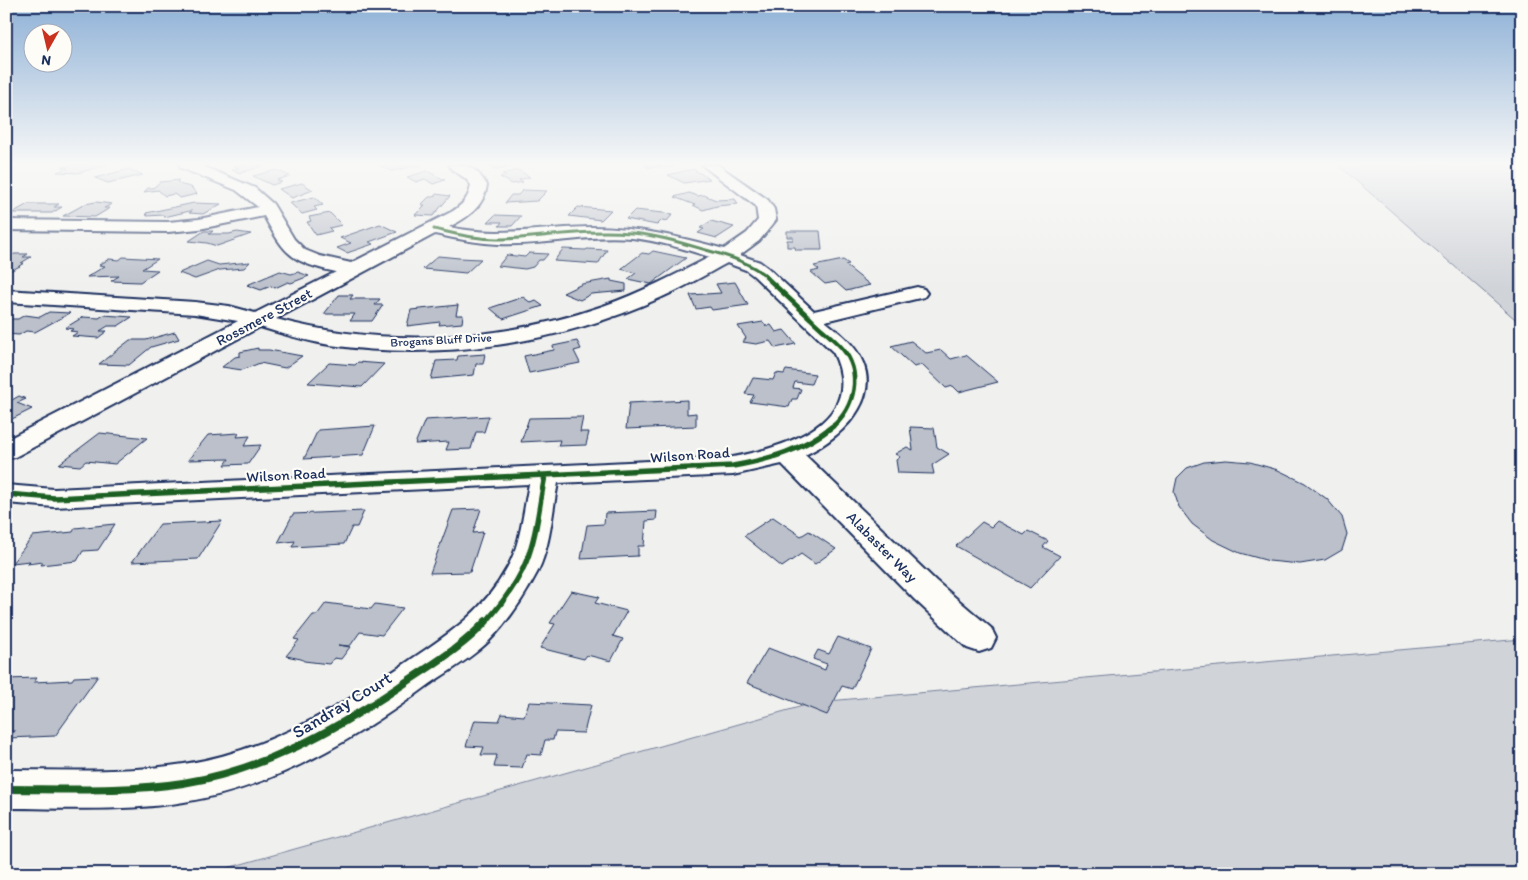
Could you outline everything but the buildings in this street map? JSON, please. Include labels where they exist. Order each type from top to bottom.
[{"type":"street","points":[[265,206],[289,244],[300,254],[310,259],[354,270]]},
{"type":"street","name":"Rossmere Street","points":[[6,451],[434,229],[471,206]]},
{"type":"street","name":"Brogans Bluff Drive","points":[[6,296],[200,308],[257,320],[306,334],[355,341],[442,342],[500,337],[539,330],[607,313],[666,289],[724,255],[760,231],[768,220],[763,206]]},
{"type":"street","points":[[6,225],[168,227],[199,224],[268,210]]},
{"type":"street","name":"Wilson Road","points":[[6,494],[54,498],[733,466],[788,453],[806,445],[833,426],[851,404],[856,380],[850,359],[843,349],[753,266],[724,255],[671,240],[632,233],[591,232],[500,239],[460,235],[434,229]]},
{"type":"street","points":[[810,318],[917,292]]},
{"type":"street","name":"Alabaster Way","points":[[788,453],[925,590],[979,638]]},
{"type":"street","name":"Sandray Court","points":[[6,789],[138,787],[184,783],[227,774],[268,761],[309,743],[352,719],[469,638],[493,613],[523,569],[529,552],[545,476]]},
{"type":"shaded area","points":[[1385,206],[1522,206],[1522,325]]},
{"type":"shaded area","points":[[1522,639],[1522,874],[206,874],[817,702]]},
{"type":"cycle path","points":[[6,494],[54,498],[733,466],[782,455],[821,436],[845,412],[852,399],[855,383],[852,367],[843,349],[753,266],[724,255],[671,240],[632,233],[591,232],[500,239],[460,235],[434,229]]},
{"type":"cycle path","points":[[6,789],[118,789],[184,783],[216,777],[246,768],[303,745],[329,731],[382,698],[461,644],[491,616],[511,589],[526,561],[533,538],[545,476]]}]
